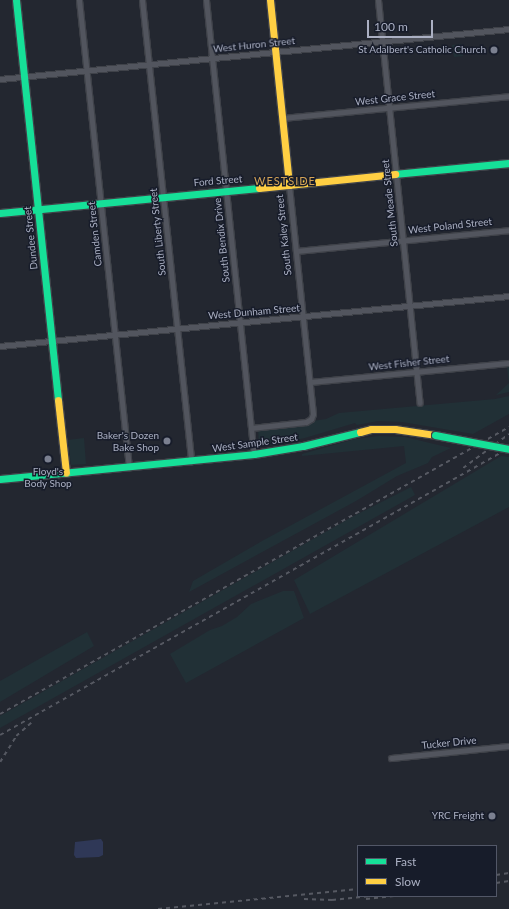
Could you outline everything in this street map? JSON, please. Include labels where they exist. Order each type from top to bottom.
[{"type":"street","name":"Dundee Street","points":[[16,0],[66,473]]},
{"type":"street","name":"Camden Street","points":[[79,0],[129,467]]},
{"type":"street","name":"South Liberty Street","points":[[142,0],[191,461]]},
{"type":"street","name":"South Bendix Drive","points":[[206,0],[254,454]]},
{"type":"street","name":"South Kaley Street","points":[[252,428],[306,422],[311,419],[313,414],[270,0]]},
{"type":"street","name":"South Meade Street","points":[[378,0],[420,403]]},
{"type":"street","name":"West Huron Street","points":[[0,79],[509,29]]},
{"type":"street","name":"West Grace Street","points":[[282,118],[509,96]]},
{"type":"street","name":"Ford Street","points":[[0,213],[509,163]]},
{"type":"street","name":"West Poland Street","points":[[296,251],[509,230]]},
{"type":"street","name":"West Dunham Street","points":[[0,346],[509,296]]},
{"type":"street","name":"West Fisher Street","points":[[310,382],[509,363]]},
{"type":"street","name":"West Sample Street","points":[[0,480],[254,454],[302,446],[371,429],[405,430],[509,449]]},
{"type":"street","name":"Tucker Drive","points":[[391,758],[509,746]]},
{"type":"shaded area","points":[[462,44],[463,56],[454,57],[452,45]]},
{"type":"shaded area","points":[[507,367],[509,367],[509,383]]},
{"type":"shaded area","points":[[509,383],[509,392],[496,395]]},
{"type":"shaded area","points":[[509,396],[509,414],[473,434],[402,422],[378,421],[357,425],[355,423],[305,438],[266,446],[259,445],[258,429],[308,424],[313,421],[326,419],[339,413],[495,399]]},
{"type":"shaded area","points":[[379,436],[405,437],[451,448],[432,457],[428,463],[397,476],[356,501],[189,592],[193,581],[262,541],[406,463],[404,446],[302,456],[302,454],[355,439]]},
{"type":"shaded area","points":[[84,438],[86,464],[71,465],[68,440]]},
{"type":"shaded area","points":[[501,456],[509,457],[509,507],[310,614],[294,580]]},
{"type":"shaded area","points":[[411,487],[415,495],[0,728],[0,716],[352,517]]},
{"type":"shaded area","points":[[283,591],[294,591],[304,618],[186,683],[170,654],[210,630],[222,626],[237,617],[251,604]]},
{"type":"shaded area","points":[[87,632],[94,646],[0,702],[0,681]]},
{"type":"water","points":[[101,839],[103,842],[103,855],[99,857],[76,858],[74,855],[75,842]]},
{"type":"railway","points":[[0,714],[509,427]]},
{"type":"railway","points":[[463,468],[509,434]]},
{"type":"railway","points":[[0,735],[509,448]]},
{"type":"railway","points":[[0,762],[16,736],[31,723]]},
{"type":"railway","points":[[497,875],[509,873]]},
{"type":"railway","points":[[497,883],[509,881]]},
{"type":"railway","points":[[158,909],[357,889]]},
{"type":"railway","points":[[304,899],[332,900],[361,897]]},
{"type":"railway","points":[[366,899],[385,897]]},
{"type":"traffic: fast","points":[[16,0],[58,400]]},
{"type":"traffic: fast","points":[[395,174],[509,163]]},
{"type":"traffic: fast","points":[[0,213],[259,188]]},
{"type":"traffic: fast","points":[[0,479],[254,454],[303,446],[360,432]]},
{"type":"traffic: fast","points":[[435,435],[509,449]]},
{"type":"traffic: slow","points":[[270,0],[289,185]]},
{"type":"traffic: slow","points":[[259,188],[395,174]]},
{"type":"traffic: slow","points":[[58,400],[66,473]]},
{"type":"traffic: slow","points":[[360,432],[371,429],[395,429],[435,435]]},
{"type":"place","name":"St Adalbert's Catholic Church","points":[[494,50]]},
{"type":"place","name":"Baker's Dozen Bake Shop","points":[[167,441]]},
{"type":"place","name":"Floyd's Body Shop","points":[[48,459]]},
{"type":"place","name":"YRC Freight","points":[[492,816]]},
{"type":"district","name":"WESTSIDE","points":[[285,181]]}]
